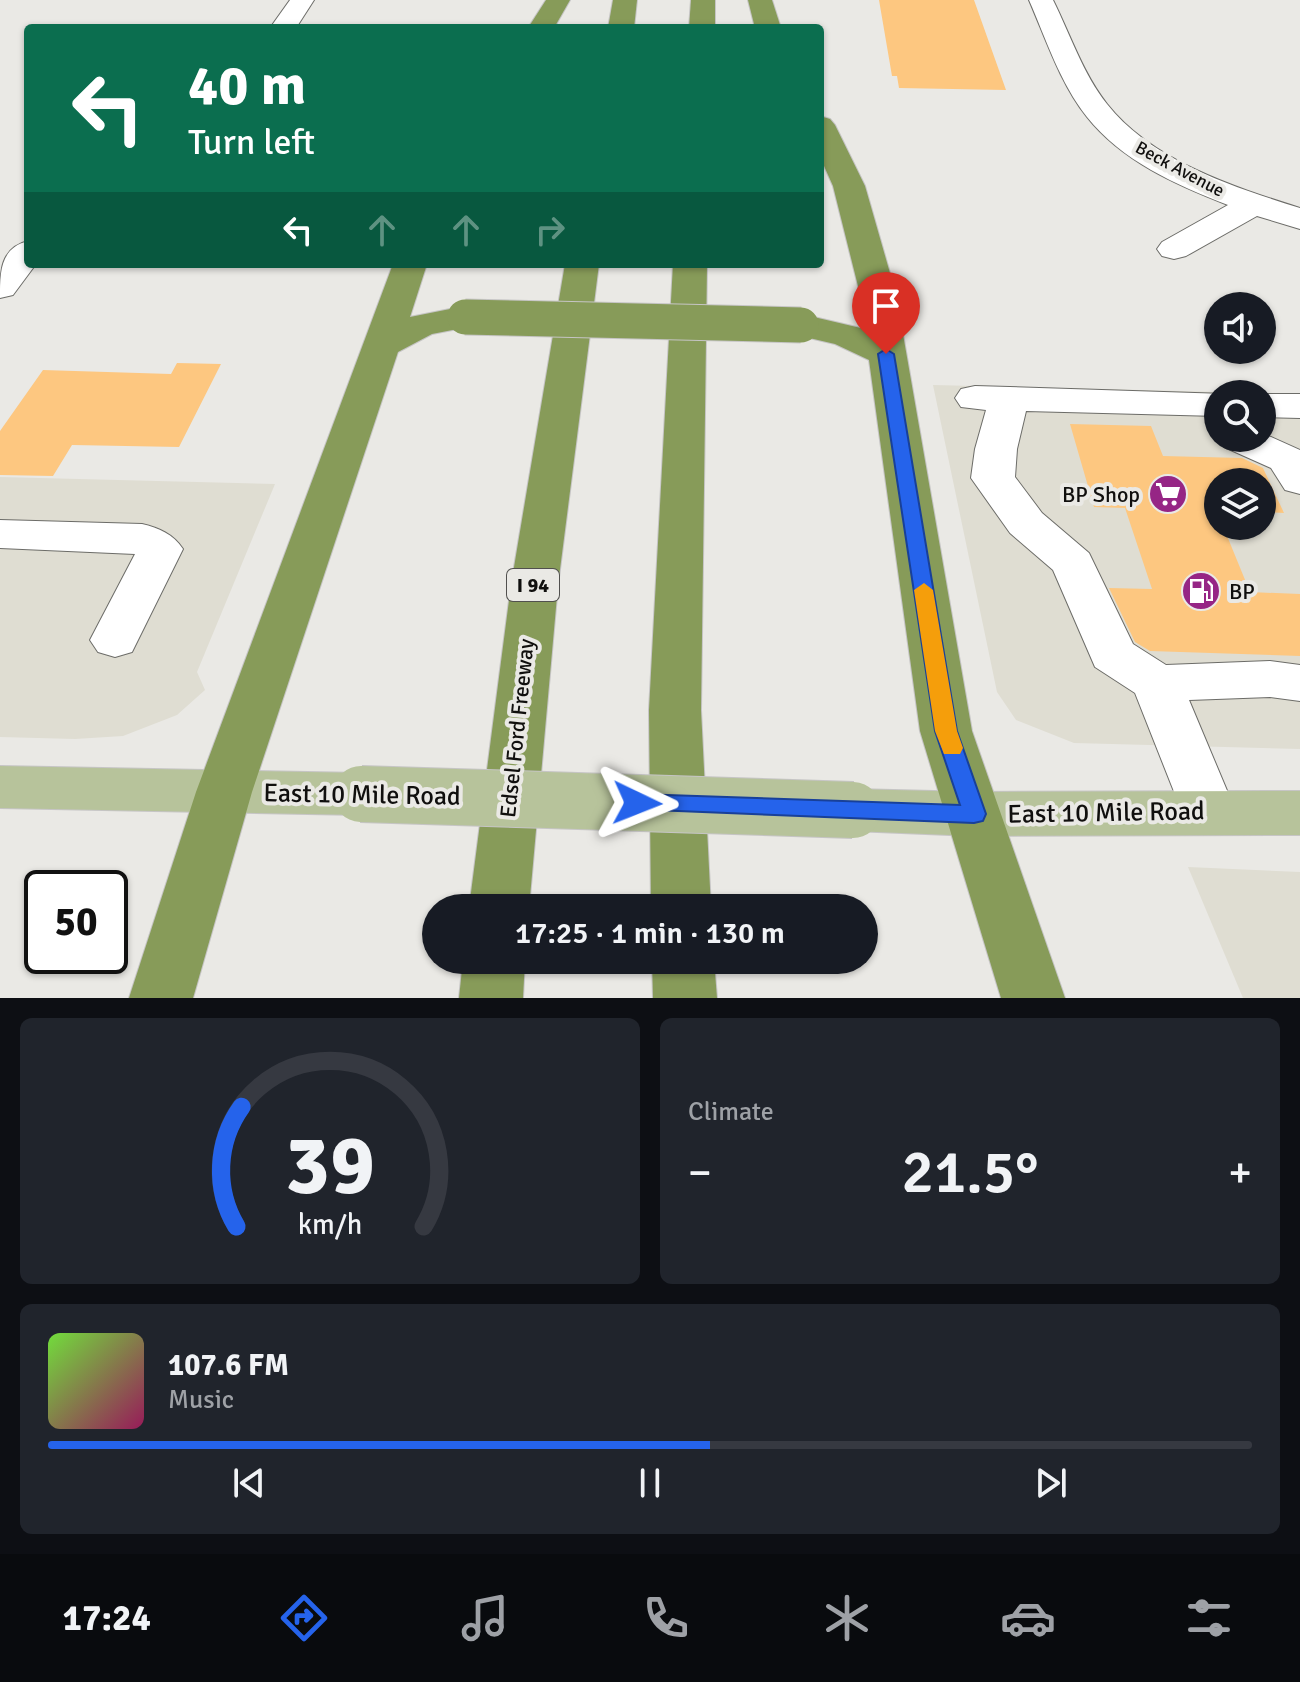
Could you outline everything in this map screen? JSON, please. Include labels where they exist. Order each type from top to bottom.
[{"type":"highway","points":[[543,24],[558,0]]},
{"type":"highway","points":[[622,24],[625,0]]},
{"type":"highway","points":[[702,24],[703,0]]},
{"type":"highway","points":[[760,0],[767,24]]},
{"type":"highway","points":[[824,133],[849,186],[878,294],[946,731],[1033,998]]},
{"type":"highway","points":[[161,998],[224,792],[409,268]]},
{"type":"highway","name":"Edsel Ford Freeway","points":[[500,894],[518,703],[541,521],[581,268]]},
{"type":"highway","points":[[681,894],[675,710],[690,268]]},
{"type":"highway","points":[[381,346],[421,325],[465,317],[801,325],[847,335],[886,354]]},
{"type":"highway","points":[[491,998],[493,974]]},
{"type":"highway","points":[[684,974],[685,998]]},
{"type":"main road","name":"East 10 Mile Road","points":[[0,787],[361,794],[974,814],[1300,813]]},
{"type":"street","points":[[286,24],[302,0]]},
{"type":"street","name":"Beck Avenue","points":[[1041,0],[1083,90],[1109,125],[1144,152],[1177,170],[1252,205],[1300,219]]},
{"type":"street","points":[[1174,249],[1252,205]]},
{"type":"street","points":[[0,243],[24,244]]},
{"type":"street","points":[[0,287],[24,256]]},
{"type":"street","points":[[1204,412],[992,398],[996,449],[993,478],[1026,523],[1073,563],[1113,655],[1157,683],[1270,679],[1300,683]]},
{"type":"street","points":[[1276,405],[1300,406]]},
{"type":"street","points":[[1270,452],[1288,460],[1300,481]]},
{"type":"street","points":[[0,534],[142,538],[160,549],[115,640]]},
{"type":"street","points":[[1157,683],[1208,812]]},
{"type":"shaded area","points":[[933,385],[1204,392],[1204,452],[1276,452],[1276,393],[1300,394],[1300,749],[1074,743],[1016,720],[997,692]]},
{"type":"shaded area","points":[[0,477],[275,484],[197,672],[205,690],[177,715],[123,736],[75,739],[0,737]]},
{"type":"shaded area","points":[[1188,867],[1300,872],[1300,998],[1243,998]]},
{"type":"building","points":[[879,0],[974,0],[1006,90],[899,88],[897,76],[892,76]]},
{"type":"building","points":[[177,363],[221,364],[179,447],[72,445],[53,476],[0,475],[0,431],[43,370],[171,374]]},
{"type":"building","points":[[1070,424],[1151,426],[1163,456],[1242,458],[1263,468],[1204,468],[1204,540],[1229,540],[1250,592],[1300,594],[1300,656],[1150,651],[1135,642],[1109,588],[1152,589],[1125,508],[1094,507]]},
{"type":"building","points":[[1276,496],[1284,513],[1276,513]]},
{"type":"slow traffic","points":[[924,590],[946,731],[952,748]]},
{"type":"place","name":"BP Shop","points":[[1168,494]]},
{"type":"place","name":"BP","points":[[1201,591]]},
{"type":"route","points":[[637,803],[974,814],[946,731],[886,354]]}]
